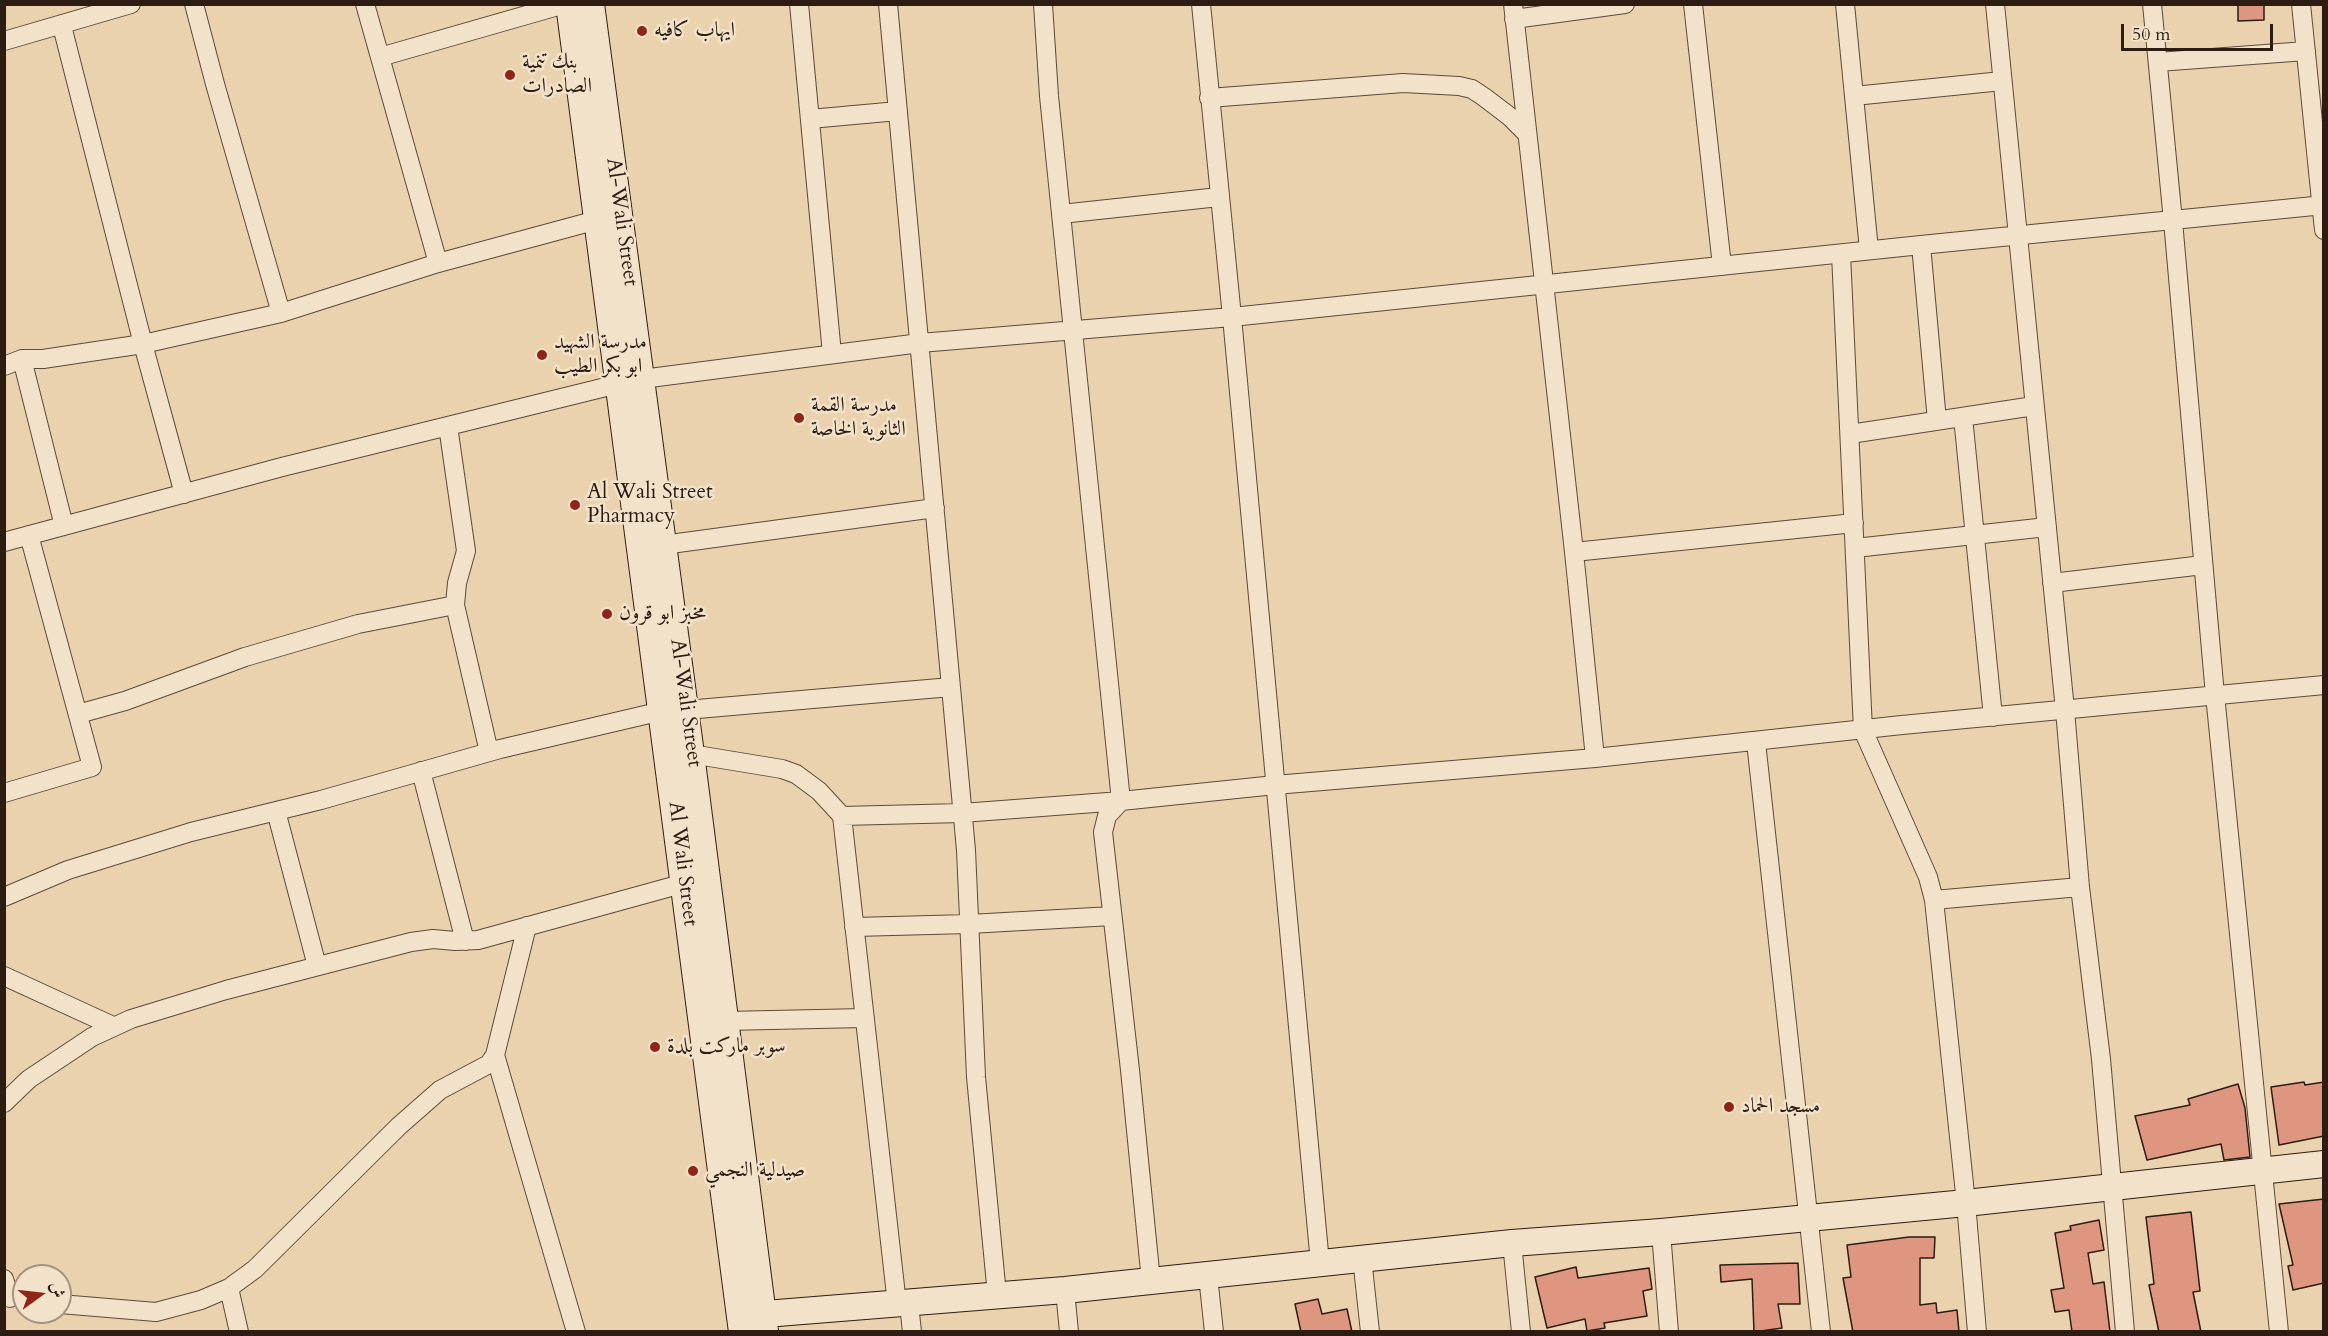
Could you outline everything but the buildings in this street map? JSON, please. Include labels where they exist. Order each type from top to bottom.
[{"type":"street","points":[[4,41],[62,26],[131,4]]},
{"type":"street","points":[[194,4],[281,313]]},
{"type":"street","points":[[365,4],[438,263]]},
{"type":"street","points":[[380,57],[567,4]]},
{"type":"street","name":"Al Wali Street","points":[[567,4],[597,220],[630,382],[674,711],[684,883],[752,1324]]},
{"type":"street","name":"Al-Wali Street","points":[[591,4],[630,382],[663,545],[674,711],[692,754],[725,1021],[752,1324]]},
{"type":"street","points":[[799,4],[832,354]]},
{"type":"street","points":[[888,4],[962,813],[976,1077],[997,1295]]},
{"type":"street","points":[[1043,4],[1049,96],[1121,801],[1107,816],[1103,832],[1130,1070],[1150,1281]]},
{"type":"street","points":[[1201,4],[1320,1263]]},
{"type":"street","points":[[1594,758],[1574,552],[1513,12],[1625,4]]},
{"type":"street","points":[[1693,4],[1722,266]]},
{"type":"street","points":[[1845,4],[1869,250]]},
{"type":"street","points":[[1995,4],[2065,710],[2080,887],[2101,1059],[2125,1332]]},
{"type":"street","points":[[2152,4],[2215,694],[2279,1332]]},
{"type":"street","points":[[2301,4],[2324,230]]},
{"type":"street","points":[[62,26],[143,344],[184,494]]},
{"type":"street","points":[[2158,62],[2306,51]]},
{"type":"street","points":[[1854,96],[2002,81]]},
{"type":"street","points":[[1209,98],[1403,82],[1460,86],[1472,89],[1484,97],[1509,116],[1527,134]]},
{"type":"street","points":[[810,119],[898,111]]},
{"type":"street","points":[[1061,214],[1219,197]]},
{"type":"street","points":[[4,542],[448,426],[630,382],[920,343],[1232,317],[1921,244],[2322,205]]},
{"type":"street","points":[[4,366],[22,359],[44,359],[143,344],[281,313],[438,263],[597,220]]},
{"type":"street","points":[[1921,244],[1937,421]]},
{"type":"street","points":[[1841,254],[1863,730],[1928,877],[1934,900],[1966,1203],[1977,1332]]},
{"type":"street","points":[[22,359],[64,526]]},
{"type":"street","points":[[1850,434],[2034,406]]},
{"type":"street","points":[[1963,417],[1993,717]]},
{"type":"street","points":[[448,426],[466,551],[457,583],[455,605],[489,752]]},
{"type":"street","points":[[663,545],[935,508]]},
{"type":"street","points":[[1574,552],[1854,524]]},
{"type":"street","points":[[1855,548],[2047,527]]},
{"type":"street","points":[[4,793],[92,767],[29,535]]},
{"type":"street","points":[[2052,583],[2203,565]]},
{"type":"street","points":[[78,714],[125,700],[245,657],[358,624],[455,605]]},
{"type":"street","points":[[842,816],[962,813],[1121,801],[1275,785],[1594,758],[2215,694],[2324,685]]},
{"type":"street","points":[[4,897],[68,870],[191,832],[489,752],[674,711],[951,687]]},
{"type":"street","points":[[1756,742],[1821,1332]]},
{"type":"street","points":[[692,754],[782,769],[796,774],[819,791],[842,816],[864,1018],[903,1304],[912,1332]]},
{"type":"street","points":[[421,771],[465,941]]},
{"type":"street","points":[[276,811],[317,966]]},
{"type":"street","points":[[4,1103],[29,1079],[92,1037],[113,1026],[226,990],[411,942],[433,939],[478,940],[684,883]]},
{"type":"street","points":[[1934,900],[2080,887]]},
{"type":"street","points":[[854,927],[969,924],[1112,916]]},
{"type":"street","points":[[72,1305],[156,1312],[201,1300],[229,1288],[255,1269],[399,1126],[432,1097],[440,1090],[489,1064],[495,1055],[527,926]]},
{"type":"street","points":[[4,976],[113,1026]]},
{"type":"street","points":[[725,1021],[864,1018]]},
{"type":"street","points":[[495,1055],[576,1332]]},
{"type":"street","points":[[752,1324],[903,1304],[1208,1276],[1512,1243],[1660,1232],[1966,1203],[2324,1164]]},
{"type":"street","points":[[1660,1232],[1669,1332]]},
{"type":"street","points":[[1512,1243],[1521,1332]]},
{"type":"street","points":[[1362,1258],[1370,1332]]},
{"type":"street","points":[[1208,1276],[1214,1332]]},
{"type":"street","points":[[4,1279],[12,1296]]},
{"type":"street","points":[[229,1288],[239,1332]]},
{"type":"street","points":[[1065,1290],[1069,1332]]},
{"type":"place","name":"ايهاب كافيه","points":[[642,31]]},
{"type":"place","name":"بنك تنمية الصادرات","points":[[510,75]]},
{"type":"place","name":"مدرسة الشهيد ابو بكر الطيب","points":[[542,355]]},
{"type":"place","name":"مدرسة القمة الثانوية الخاصة","points":[[799,418]]},
{"type":"place","name":"Al Wali Street Pharmacy","points":[[575,505]]},
{"type":"place","name":"مخبز ابو قرون","points":[[607,614]]},
{"type":"place","name":"سوبر ماركت بلدة","points":[[655,1047]]},
{"type":"place","name":"مسجد الحماد","points":[[1729,1107]]},
{"type":"place","name":"صيدلية النجمي","points":[[693,1171]]}]
